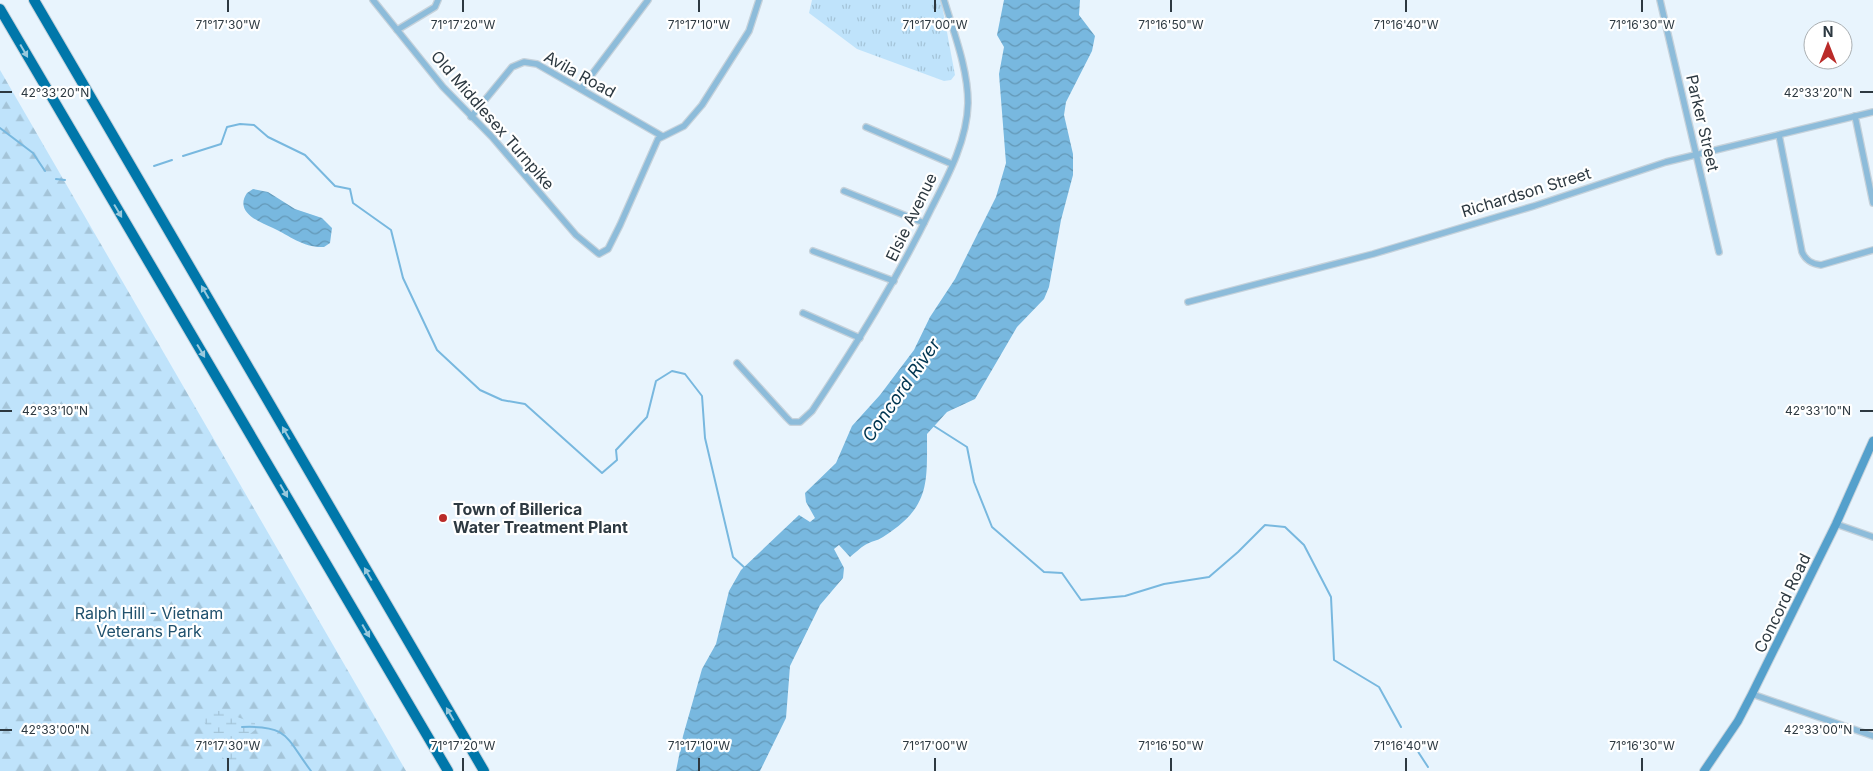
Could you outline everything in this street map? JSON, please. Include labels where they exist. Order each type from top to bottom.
[{"type":"highway","points":[[34,0],[121,146],[484,771]]},
{"type":"highway","points":[[0,9],[448,771]]},
{"type":"main road","name":"Concord Road","points":[[1704,771],[1733,728],[1752,694],[1836,524],[1873,441]]},
{"type":"street","name":"Old Middlesex Turnpike","points":[[373,0],[443,87],[492,136],[531,184],[596,254],[602,254],[608,249],[634,196],[655,144],[662,136]]},
{"type":"street","points":[[581,89],[648,0]]},
{"type":"street","points":[[662,136],[684,126],[702,105],[749,31],[759,0]]},
{"type":"street","name":"Elsie Avenue","points":[[737,363],[791,422],[800,422],[812,411],[860,338],[894,281],[952,164],[965,128],[968,90],[944,0]]},
{"type":"street","name":"Parker Street","points":[[1660,0],[1719,252]]},
{"type":"street","points":[[398,30],[438,2]]},
{"type":"street","name":"Avila Road","points":[[471,117],[512,67],[520,62],[537,64],[662,136]]},
{"type":"street","name":"Richardson Street","points":[[1188,302],[1373,254],[1534,206],[1641,170],[1873,112]]},
{"type":"street","points":[[1855,116],[1873,203]]},
{"type":"street","points":[[866,127],[952,164]]},
{"type":"street","points":[[1779,135],[1802,252],[1808,262],[1815,265],[1828,264],[1873,250]]},
{"type":"street","points":[[844,191],[924,223]]},
{"type":"street","points":[[813,250],[894,281]]},
{"type":"street","points":[[803,313],[860,338]]},
{"type":"street","points":[[1836,524],[1873,537]]},
{"type":"street","points":[[1752,694],[1873,736]]},
{"type":"green space","points":[[812,0],[941,0],[955,75],[951,80],[944,81],[857,49],[809,13]]},
{"type":"green space","name":"Ralph Hill - Vietnam Veterans Park","points":[[0,70],[406,771],[0,771]]},
{"type":"green space","points":[[213,710],[255,723],[255,730],[250,734],[248,754],[242,763],[230,764],[219,751],[204,722],[206,713]]},
{"type":"water","name":"Concord River","points":[[1004,0],[1080,0],[1079,15],[1095,36],[1092,51],[1066,102],[1064,115],[1073,154],[1073,175],[1061,220],[1049,287],[1044,299],[1017,327],[975,399],[947,412],[927,434],[927,467],[923,493],[918,505],[910,515],[883,537],[865,545],[850,557],[839,545],[834,549],[844,568],[843,578],[820,605],[790,666],[786,718],[760,771],[676,771],[683,736],[702,669],[716,644],[729,591],[741,570],[799,515],[810,522],[815,518],[806,502],[805,493],[836,463],[852,426],[880,395],[914,350],[930,317],[955,279],[996,197],[1006,163],[999,74],[1004,47],[997,35]]},
{"type":"water","points":[[253,189],[268,192],[295,209],[322,218],[332,228],[330,243],[324,247],[310,246],[255,219],[246,211],[244,206],[247,193]]},
{"type":"waterway","points":[[183,156],[221,144],[227,127],[240,124],[254,125],[268,137],[305,155],[335,186],[350,189],[353,203],[391,230],[403,278],[437,350],[480,390],[502,400],[525,404],[602,473],[617,460],[616,450],[647,417],[656,381],[672,371],[685,374],[702,396],[705,438],[733,557],[746,569]]},
{"type":"waterway","points":[[0,128],[33,153],[45,171]]},
{"type":"waterway","points":[[154,166],[172,160]]},
{"type":"waterway","points":[[56,179],[65,180]]},
{"type":"waterway","points":[[934,426],[967,447],[974,482],[992,527],[1044,572],[1062,573],[1081,600],[1125,596],[1164,584],[1209,577],[1265,525],[1285,527],[1304,545],[1331,597],[1334,660],[1379,687],[1401,727]]},
{"type":"waterway","points":[[242,727],[269,728],[278,731],[291,742],[311,771]]},
{"type":"waterway","points":[[1413,744],[1428,767]]},
{"type":"place","name":"Town of Billerica Water Treatment Plant","points":[[443,518]]}]
